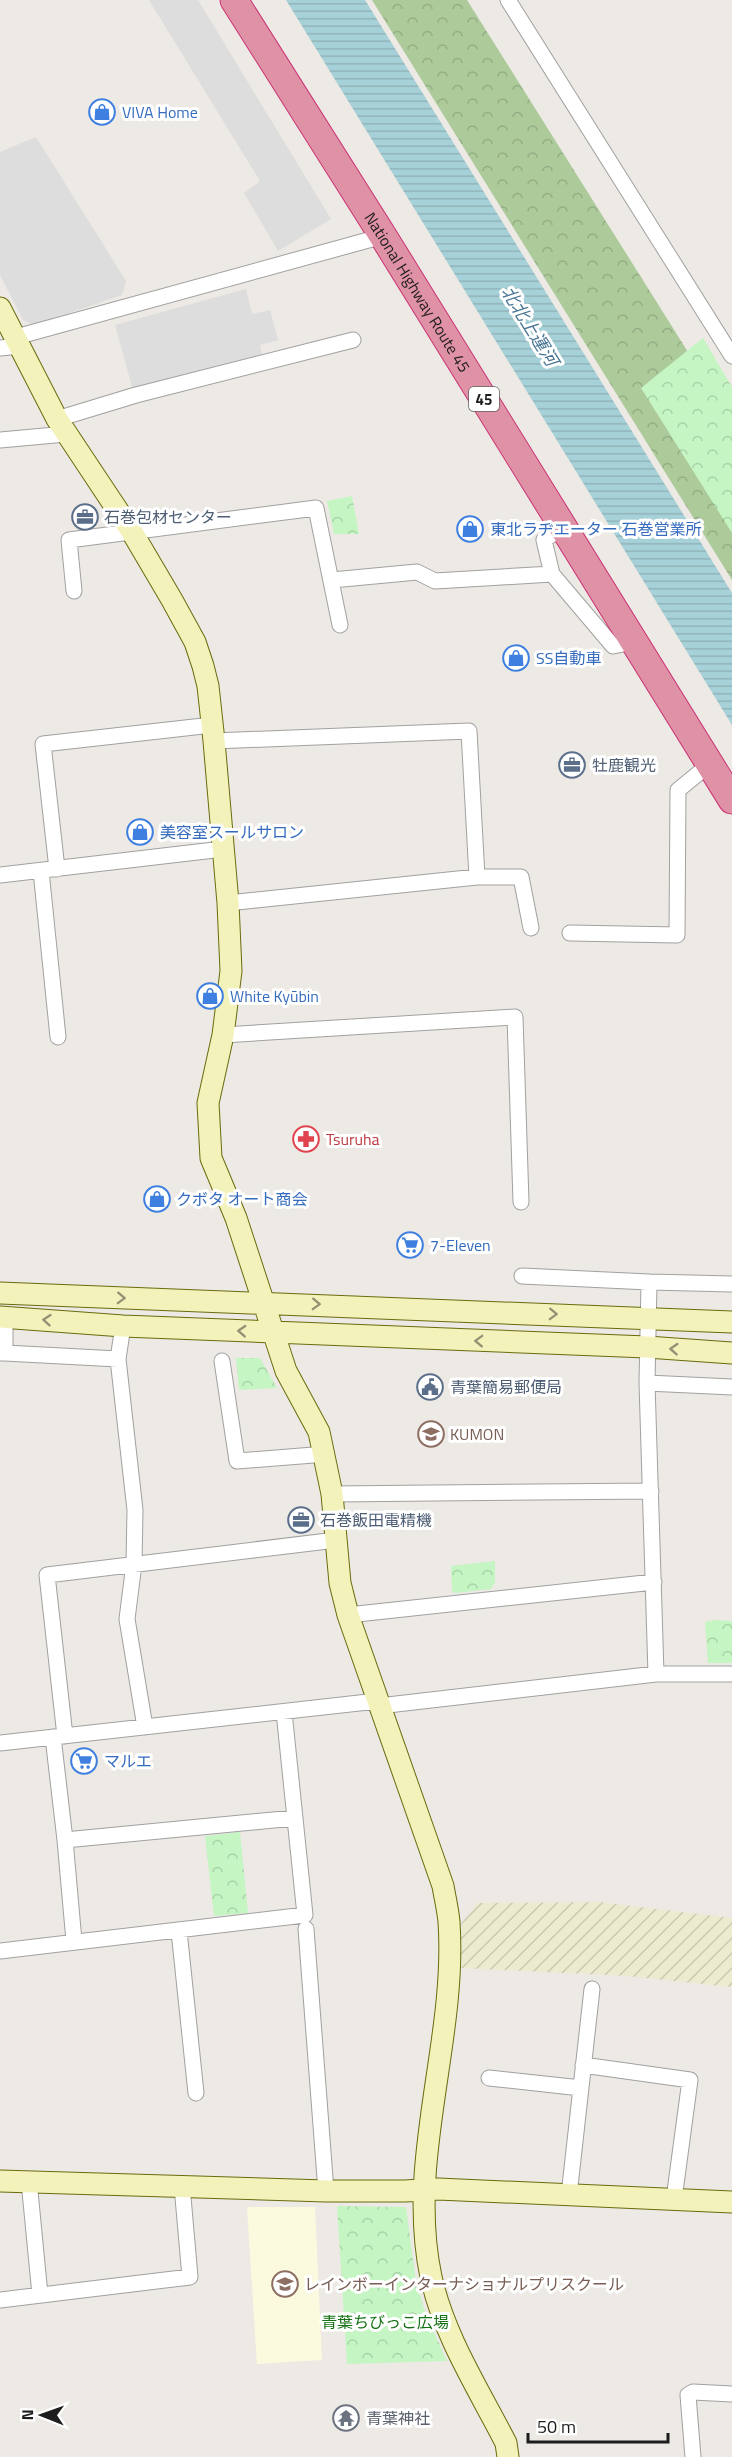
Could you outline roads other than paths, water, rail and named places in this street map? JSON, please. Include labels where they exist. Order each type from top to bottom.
[{"type":"highway","name":"National Highway Route 45","points":[[234,0],[732,800]]},
{"type":"street","points":[[508,0],[732,356]]},
{"type":"street","points":[[12,344],[383,236]]},
{"type":"street","points":[[0,308],[12,344],[62,426],[132,532],[195,642],[208,686],[228,903],[231,971],[223,1035],[208,1103],[211,1158],[236,1218],[286,1371],[320,1432],[332,1494],[340,1583],[348,1615],[443,1886],[449,1922],[444,2016],[424,2190],[431,2277],[440,2311],[506,2443],[508,2457]]},
{"type":"street","points":[[0,441],[62,426],[136,395],[353,340]]},
{"type":"street","points":[[74,591],[69,540],[316,508],[340,625]]},
{"type":"street","points":[[563,527],[544,540],[552,574],[612,646],[634,642]]},
{"type":"street","points":[[332,580],[417,572],[435,581],[552,574]]},
{"type":"street","points":[[57,869],[43,744],[213,733],[469,731],[477,877]]},
{"type":"street","points":[[570,933],[677,935],[678,790],[710,764]]},
{"type":"street","points":[[0,875],[223,849]]},
{"type":"street","points":[[41,871],[58,1037]]},
{"type":"street","points":[[228,903],[477,877],[521,877],[531,928]]},
{"type":"street","points":[[223,1035],[515,1017],[521,1202]]},
{"type":"street","points":[[522,1276],[732,1284]]},
{"type":"street","points":[[650,1282],[647,1383],[656,1674]]},
{"type":"street","points":[[0,1293],[732,1322]]},
{"type":"street","points":[[118,1359],[3,1353],[3,1317],[123,1326],[647,1347],[732,1353]]},
{"type":"street","points":[[123,1326],[118,1359],[135,1510],[134,1564],[127,1620],[145,1727]]},
{"type":"street","points":[[222,1361],[237,1461],[326,1454]]},
{"type":"street","points":[[647,1383],[732,1387]]},
{"type":"street","points":[[332,1494],[651,1491]]},
{"type":"street","points":[[74,1941],[47,1575],[336,1540]]},
{"type":"street","points":[[348,1615],[654,1582]]},
{"type":"street","points":[[0,1743],[656,1674],[732,1674]]},
{"type":"street","points":[[0,1951],[305,1915],[284,1712]]},
{"type":"street","points":[[65,1840],[294,1818]]},
{"type":"street","points":[[306,1929],[326,2191]]},
{"type":"street","points":[[179,1931],[196,2093]]},
{"type":"street","points":[[569,2195],[592,1989]]},
{"type":"street","points":[[583,2065],[690,2080],[674,2199]]},
{"type":"street","points":[[489,2078],[581,2088]]},
{"type":"street","points":[[0,2181],[326,2191],[424,2190],[732,2202]]},
{"type":"street","points":[[29,2181],[40,2295]]},
{"type":"street","points":[[0,2300],[190,2277],[182,2186]]},
{"type":"street","points":[[693,2457],[688,2395],[693,2392],[732,2394]]},
{"type":"water","name":"北北上運河","points":[[286,0],[365,0],[732,593],[732,725]]},
{"type":"place","name":"VIVA Home","points":[[102,112]]},
{"type":"place","name":"石巻包材センター","points":[[85,517]]},
{"type":"place","name":"東北ラヂエーター 石巻営業所","points":[[470,529]]},
{"type":"place","name":"SS自動車","points":[[516,658]]},
{"type":"place","name":"牡鹿観光","points":[[572,765]]},
{"type":"place","name":"美容室スールサロン","points":[[140,832]]},
{"type":"place","name":"White Kyūbin","points":[[210,996]]},
{"type":"place","name":"Tsuruha","points":[[306,1139]]},
{"type":"place","name":"クボタ オート商会","points":[[157,1199]]},
{"type":"place","name":"7-Eleven","points":[[410,1245]]},
{"type":"place","name":"青葉簡易郵便局","points":[[430,1387]]},
{"type":"place","name":"KUMON","points":[[431,1434]]},
{"type":"place","name":"石巻飯田電精機","points":[[301,1520]]},
{"type":"place","name":"マルエ","points":[[84,1761]]},
{"type":"place","name":"レインボーインターナショナルプリスクール","points":[[285,2284]]},
{"type":"place","name":"青葉神社","points":[[346,2418]]},
{"type":"park label","name":"青葉ちびっこ広場","points":[[385,2322]]}]
